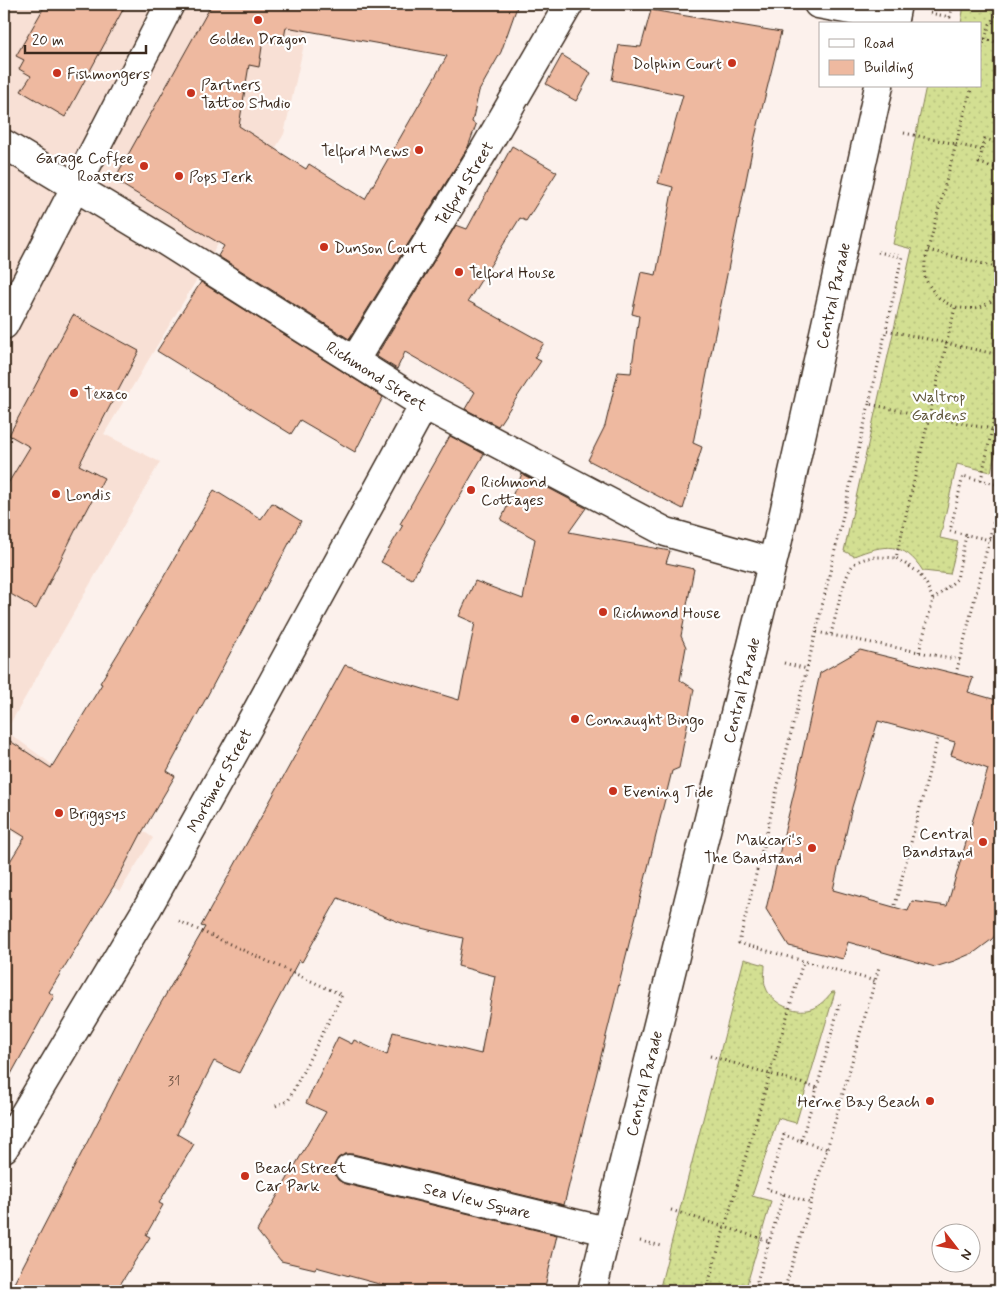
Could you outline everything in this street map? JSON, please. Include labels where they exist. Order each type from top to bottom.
[{"type":"street","points":[[4,325],[170,4]]},
{"type":"street","name":"Telford Street","points":[[354,361],[485,149],[569,4]]},
{"type":"street","points":[[818,4],[895,15]]},
{"type":"street","name":"Central Parade","points":[[592,1291],[772,562],[879,88]]},
{"type":"street","name":"Richmond Street","points":[[4,144],[165,241],[424,406],[666,532],[772,562]]},
{"type":"street","name":"Mortimer Street","points":[[4,1148],[148,907],[250,725],[424,406]]},
{"type":"street","name":"Sea View Square","points":[[349,1169],[606,1231]]},
{"type":"path","points":[[927,18],[928,13],[950,17],[953,4]]},
{"type":"path","points":[[982,46],[990,24],[1000,12]]},
{"type":"path","points":[[984,39],[1000,43]]},
{"type":"path","points":[[971,88],[925,261],[925,278],[934,292],[944,302],[955,308],[970,308],[984,305],[997,296],[1000,290]]},
{"type":"path","points":[[903,125],[902,133],[982,150]]},
{"type":"path","points":[[1000,143],[985,139],[979,163],[1000,168]]},
{"type":"path","points":[[928,250],[1000,268]]},
{"type":"path","points":[[874,981],[739,942],[816,632],[902,257],[876,252]]},
{"type":"path","points":[[896,558],[955,308]]},
{"type":"path","points":[[886,330],[1000,355]]},
{"type":"path","points":[[981,480],[1000,389]]},
{"type":"path","points":[[869,404],[992,429]]},
{"type":"path","points":[[990,540],[950,531],[963,476],[1000,485]]},
{"type":"path","points":[[956,674],[1000,496]]},
{"type":"path","points":[[919,652],[933,600],[958,579],[966,535]]},
{"type":"path","points":[[830,634],[846,577],[854,564],[866,559],[876,557],[896,558],[918,572],[927,585],[933,600]]},
{"type":"path","points":[[816,632],[960,660]]},
{"type":"path","points":[[895,905],[938,737]]},
{"type":"path","points":[[148,907],[342,995],[288,1101],[273,1107]]},
{"type":"path","points":[[706,1291],[803,962]]},
{"type":"path","points":[[784,1291],[879,966]]},
{"type":"path","points":[[801,1140],[840,1002]]},
{"type":"path","points":[[710,1056],[817,1088]]},
{"type":"path","points":[[811,1203],[767,1189],[784,1135],[827,1149]]},
{"type":"path","points":[[754,1291],[784,1194]]},
{"type":"path","points":[[671,1210],[769,1241]]},
{"type":"shaded area","points":[[4,4],[313,4],[284,134],[104,434],[160,462],[6,731],[153,838],[120,891],[4,827]]},
{"type":"green space","name":"Waltrop Gardens","points":[[964,4],[1000,4],[1000,432],[991,472],[957,464],[940,538],[958,542],[950,574],[923,571],[908,554],[893,548],[875,549],[854,556],[844,551],[912,249],[893,244],[926,88],[982,88],[982,22],[961,22]]},
{"type":"green space","points":[[744,959],[765,965],[765,982],[769,994],[773,999],[791,1009],[805,1010],[814,1008],[832,992],[835,992],[796,1123],[778,1118],[752,1196],[771,1201],[745,1291],[659,1291]]},
{"type":"building","points":[[46,4],[126,4],[65,117],[21,91],[31,76],[19,69],[24,60],[16,56]]},
{"type":"building","points":[[212,4],[518,4],[501,52],[479,91],[472,122],[476,125],[468,147],[349,339],[218,256],[224,246],[114,180]],"holes":[[[286,27],[447,56],[365,199],[309,164],[306,169],[239,126],[249,65],[259,67],[263,40],[283,44]]]},
{"type":"building","points":[[651,10],[781,32],[754,141],[693,443],[702,447],[683,509],[588,460],[605,426],[618,372],[631,373],[639,316],[632,314],[641,272],[656,275],[673,187],[658,183],[683,95],[612,80],[619,45],[641,47]]},
{"type":"building","points":[[562,55],[591,73],[576,101],[546,84]]},
{"type":"building","points":[[512,146],[557,172],[526,221],[520,218],[468,301],[544,343],[534,358],[541,361],[498,426],[465,409],[475,392],[405,352],[397,369],[376,356],[456,225],[467,229]]},
{"type":"building","points":[[201,282],[383,397],[355,452],[300,420],[291,434],[157,351]]},
{"type":"building","points":[[73,315],[139,351],[79,465],[104,478],[84,513],[36,609],[4,590],[4,490],[30,447],[9,435]]},
{"type":"building","points":[[450,436],[484,454],[412,579],[381,562],[403,525],[400,524]]},
{"type":"building","points":[[522,474],[586,508],[569,532],[670,551],[666,563],[694,569],[681,636],[686,647],[680,680],[694,689],[679,768],[672,771],[564,1205],[353,1154],[345,1154],[338,1158],[334,1165],[334,1173],[338,1180],[345,1184],[557,1235],[544,1291],[405,1291],[316,1267],[315,1269],[281,1261],[257,1231],[326,1112],[306,1103],[338,1037],[352,1044],[354,1040],[387,1055],[393,1032],[481,1054],[495,976],[458,966],[463,938],[404,924],[338,898],[302,962],[299,960],[239,1073],[214,1061],[177,1134],[194,1144],[159,1203],[163,1205],[146,1235],[150,1237],[116,1291],[10,1291],[147,1027],[205,927],[201,926],[345,665],[459,700],[475,623],[459,616],[475,581],[523,599],[535,539],[501,520]]},
{"type":"building","points":[[214,490],[261,519],[272,503],[301,521],[167,771],[175,776],[141,834],[115,884],[49,992],[54,996],[4,1087],[4,871],[25,837],[4,824],[4,737],[51,768],[102,684],[100,683]]},
{"type":"building","points":[[860,650],[973,678],[968,692],[1000,701],[1000,930],[991,940],[975,952],[935,967],[848,942],[843,959],[789,946],[766,909],[820,673]],"holes":[[[878,721],[955,742],[951,755],[988,769],[947,906],[912,901],[908,911],[833,890],[852,807]]]},
{"type":"place","name":"Golden Dragon","points":[[258,20]]},
{"type":"place","name":"Dolphin Court","points":[[732,63]]},
{"type":"place","name":"Fishmongers","points":[[57,73]]},
{"type":"place","name":"Partners Tattoo Studio","points":[[191,93]]},
{"type":"place","name":"Telford Mews","points":[[419,150]]},
{"type":"place","name":"Garage Coffee Roasters","points":[[144,166]]},
{"type":"place","name":"Pops Jerk","points":[[179,176]]},
{"type":"place","name":"Dunson Court","points":[[324,247]]},
{"type":"place","name":"Telford House","points":[[459,272]]},
{"type":"place","name":"Texaco","points":[[74,393]]},
{"type":"place","name":"Richmond Cottages","points":[[471,490]]},
{"type":"place","name":"Londis","points":[[56,494]]},
{"type":"place","name":"Richmond House","points":[[603,612]]},
{"type":"place","name":"Connaught Bingo","points":[[575,719]]},
{"type":"place","name":"Evening Tide","points":[[613,791]]},
{"type":"place","name":"Briggsys","points":[[59,813]]},
{"type":"place","name":"Central Bandstand","points":[[983,842]]},
{"type":"place","name":"Makcari's The Bandstand","points":[[812,848]]},
{"type":"place","name":"Herne Bay Beach","points":[[930,1101]]},
{"type":"place","name":"Beach Street Car Park","points":[[245,1176]]}]
